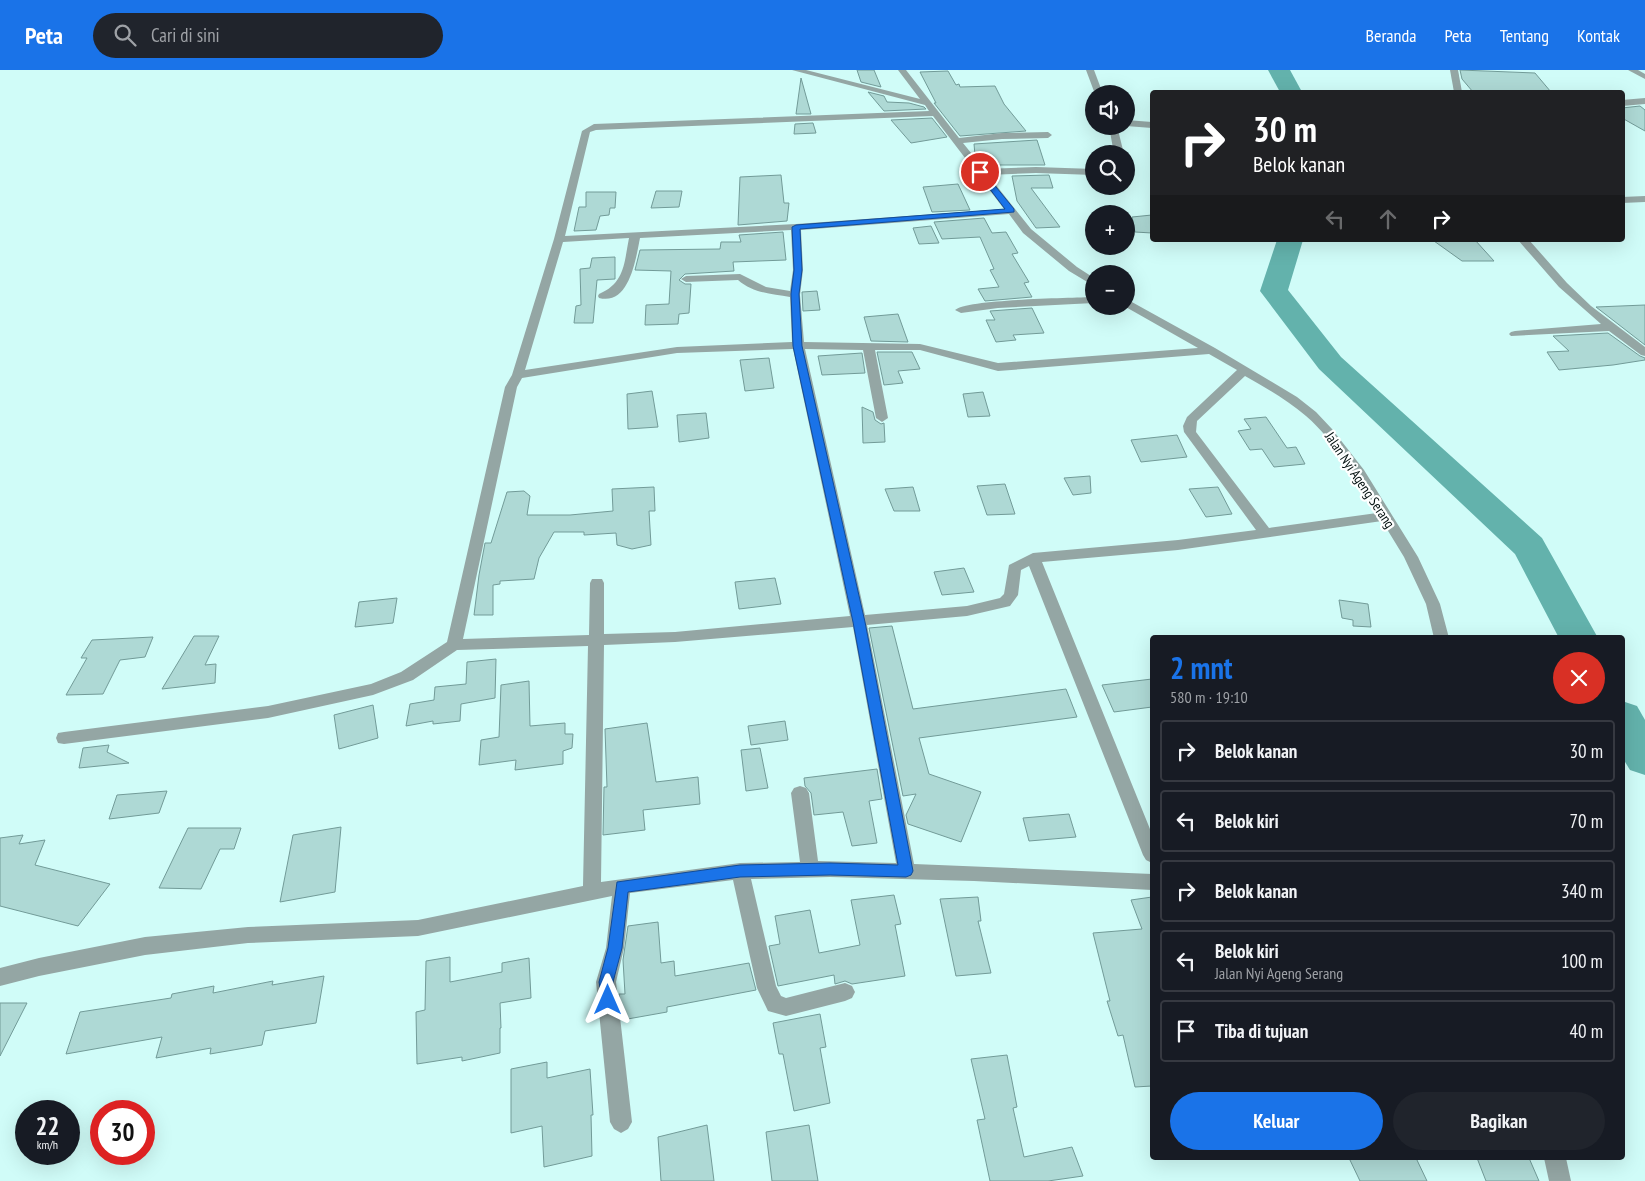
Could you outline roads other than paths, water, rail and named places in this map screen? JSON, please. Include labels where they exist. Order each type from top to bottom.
[{"type":"street","points":[[796,70],[927,103]]},
{"type":"street","points":[[902,70],[1027,230],[1045,248],[1085,277]]},
{"type":"street","points":[[1090,70],[1096,85]]},
{"type":"street","points":[[1454,70],[1458,90]]},
{"type":"street","points":[[1632,70],[1645,76]]},
{"type":"street","points":[[1625,103],[1645,101]]},
{"type":"street","points":[[454,645],[511,387],[518,375],[559,239],[586,131],[594,128],[648,124],[934,113]]},
{"type":"street","points":[[1135,124],[1150,125]]},
{"type":"street","points":[[956,141],[1002,136],[1048,135]]},
{"type":"street","points":[[980,172],[1036,170],[1085,172]]},
{"type":"street","points":[[1625,200],[1645,199]]},
{"type":"street","points":[[559,239],[796,227],[1011,211]]},
{"type":"street","points":[[796,227],[798,270],[795,294],[798,346],[859,622],[906,871]]},
{"type":"street","points":[[603,296],[612,294],[622,285],[635,236]]},
{"type":"street","points":[[1525,242],[1563,285],[1645,353]]},
{"type":"street","points":[[686,279],[740,277],[756,288],[795,294]]},
{"type":"street","points":[[961,310],[998,305],[1085,300]]},
{"type":"street","name":"Jalan Nyi Ageng Serang","points":[[1135,308],[1293,400],[1317,420],[1359,473],[1411,557],[1433,604],[1441,635]]},
{"type":"street","points":[[1515,334],[1612,327]]},
{"type":"street","points":[[518,375],[678,350],[727,346],[868,346],[933,349],[998,367],[1210,350]]},
{"type":"street","points":[[868,346],[882,418]]},
{"type":"street","points":[[1244,370],[1191,420],[1189,426],[1190,432],[1266,533]]},
{"type":"street","points":[[64,738],[268,712],[373,689],[407,676],[454,645],[675,637],[967,611],[1005,602],[1011,595],[1014,568],[1034,558],[1178,545],[1387,516]]},
{"type":"street","points":[[1034,558],[1150,850]]},
{"type":"street","points":[[592,892],[597,583]]},
{"type":"street","points":[[800,793],[810,869]]},
{"type":"street","points":[[0,977],[39,967],[145,946],[248,935],[418,928],[622,886],[740,871],[810,869],[906,871],[1150,882]]},
{"type":"street","points":[[740,871],[767,988],[775,1004],[786,1006],[845,992]]},
{"type":"street","points":[[621,1122],[606,982],[615,948],[622,886]]},
{"type":"street","points":[[1555,1160],[1560,1181]]},
{"type":"waterway","points":[[1279,70],[1290,90]]},
{"type":"waterway","points":[[1289,242],[1274,291],[1330,363],[1529,547],[1577,635]]},
{"type":"waterway","points":[[1625,722],[1645,758]]}]
